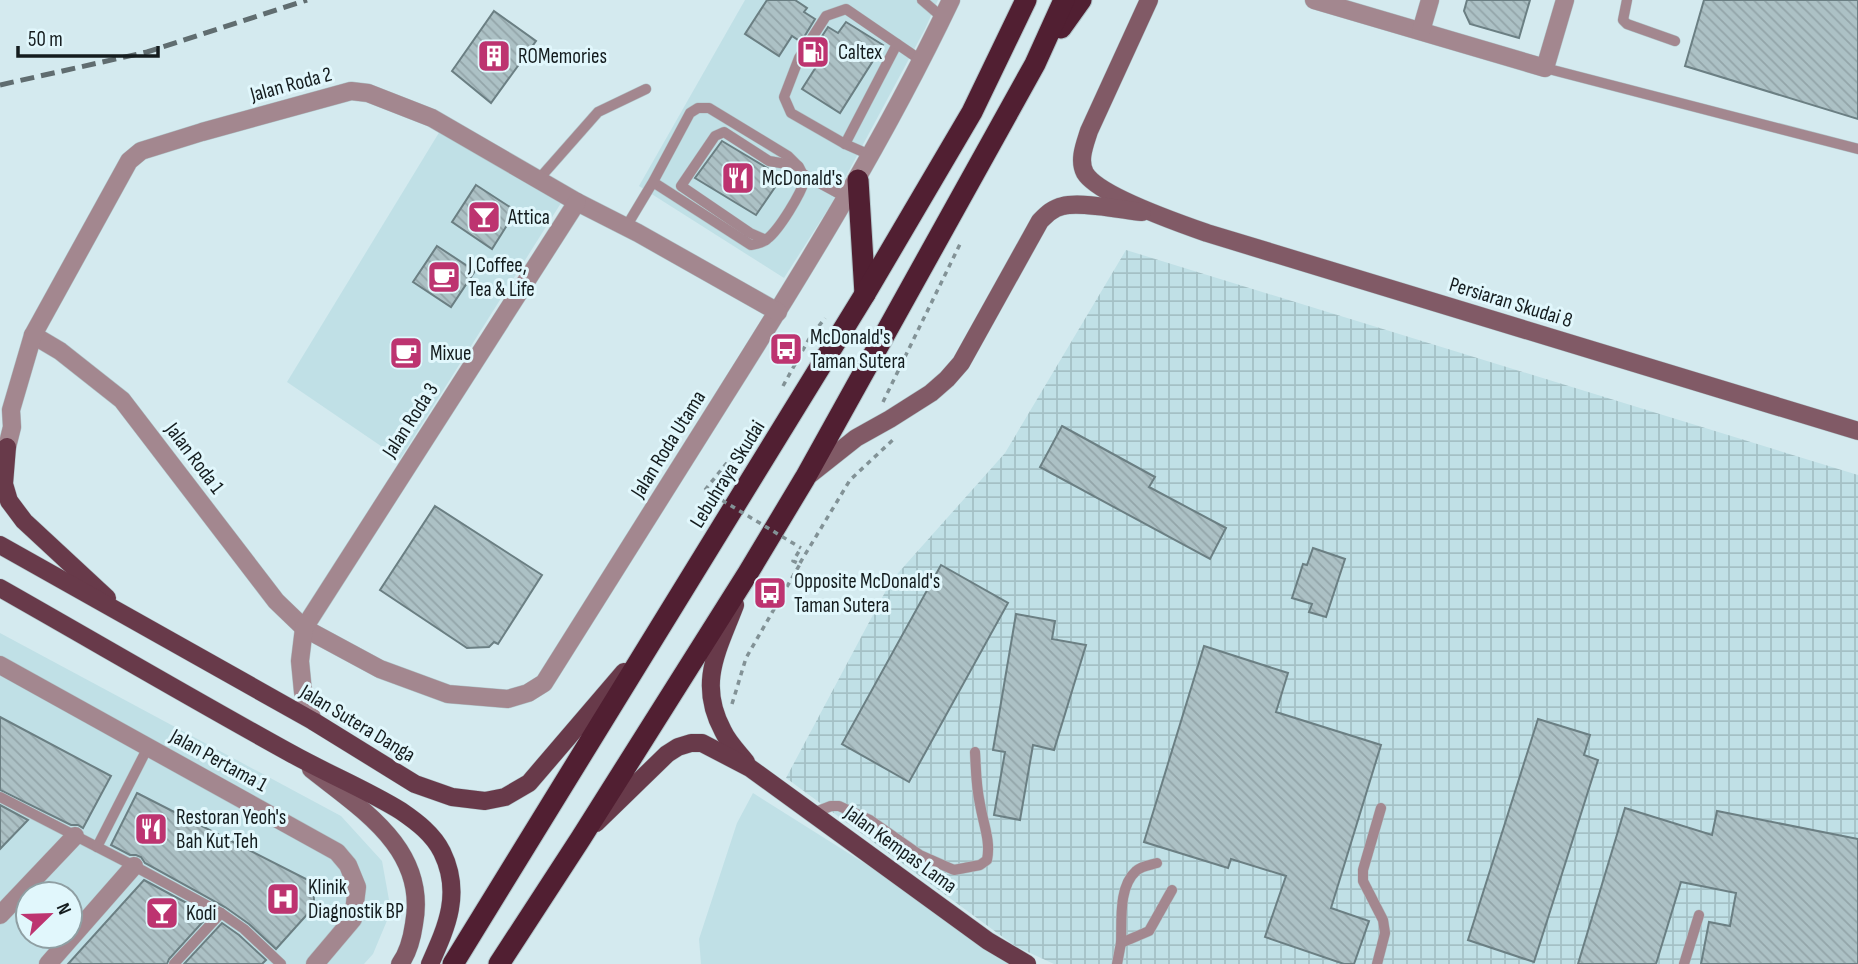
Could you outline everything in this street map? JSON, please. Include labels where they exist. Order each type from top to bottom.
[{"type":"highway","name":"Lebuhraya Skudai","points":[[453,964],[865,294],[972,112],[1026,0]]},
{"type":"highway","points":[[499,964],[748,573],[805,478],[1035,64],[1064,0]]},
{"type":"highway","points":[[1035,64],[1081,0]]},
{"type":"highway","points":[[853,189],[865,294]]},
{"type":"main road","points":[[4,454],[5,484],[9,500],[24,521],[127,617]]},
{"type":"main road","name":"Jalan Sutera Danga","points":[[0,545],[313,721],[415,783],[452,797],[485,801],[505,796],[529,783],[659,633]]},
{"type":"main road","name":"Jalan Kempas Lama","points":[[748,573],[710,674],[714,712],[723,733],[750,768]]},
{"type":"main road","points":[[5,593],[292,754],[400,811],[426,829],[442,852],[450,876],[452,904],[445,930],[430,964]]},
{"type":"main road","name":"Jalan Kempas Lama","points":[[581,838],[655,765],[678,747],[702,743],[750,768],[988,941],[1027,964]]},
{"type":"street","name":"Jalan Roda Utama","points":[[304,628],[380,669],[448,694],[508,699],[528,693],[544,683],[853,189],[922,61],[951,0]]},
{"type":"street","points":[[1149,0],[1089,131],[1082,160],[1085,173],[1096,185],[1153,213]]},
{"type":"street","points":[[1421,31],[1430,0]]},
{"type":"street","points":[[1322,1],[1545,68],[1565,0]]},
{"type":"street","name":"Jalan Roda 2","points":[[4,454],[12,427],[5,415],[33,335],[129,161],[141,151],[202,132],[351,92],[368,93],[432,118],[577,202],[778,312]]},
{"type":"street","name":"Jalan Roda 3","points":[[304,628],[577,202]]},
{"type":"street","points":[[805,478],[856,438],[900,413],[947,379],[961,363],[1040,221],[1051,211],[1076,204],[1153,213]]},
{"type":"street","name":"Persiaran Skudai 8","points":[[1153,213],[1207,233],[1858,431]]},
{"type":"street","name":"Jalan Roda 1","points":[[33,335],[60,351],[122,400],[276,601],[304,628]]},
{"type":"street","points":[[304,628],[300,661],[303,692],[313,721]]},
{"type":"street","name":"Jalan Pertama 1","points":[[0,665],[337,852],[348,865],[357,887],[353,919],[315,964]]},
{"type":"street","points":[[292,754],[374,820],[388,833],[402,853],[411,872],[416,893],[416,914],[413,934],[400,964]]},
{"type":"street","points":[[0,915],[75,836]]},
{"type":"street","points":[[48,964],[134,866]]},
{"type":"lane","points":[[922,0],[943,18]]},
{"type":"lane","points":[[1627,0],[1623,20],[1627,24],[1675,41]]},
{"type":"lane","points":[[870,155],[791,113],[784,97],[799,58],[826,16],[846,9],[922,61]]},
{"type":"lane","points":[[845,144],[897,44]]},
{"type":"lane","points":[[1545,68],[1858,149]]},
{"type":"lane","points":[[538,180],[598,112],[646,89]]},
{"type":"lane","points":[[626,227],[690,113],[698,108],[709,108],[788,156],[806,179],[775,231],[766,240],[751,245],[653,182]]},
{"type":"lane","points":[[766,240],[750,233],[681,186],[715,136],[724,132],[769,161],[853,189]]},
{"type":"lane","points":[[97,847],[148,747]]},
{"type":"lane","points":[[813,813],[839,806],[870,820],[920,855],[942,865],[954,870],[980,865],[987,860],[989,851],[979,802],[975,752]]},
{"type":"lane","points":[[0,797],[221,913],[244,929],[281,964]]},
{"type":"lane","points":[[1377,964],[1385,933],[1383,920],[1363,881],[1363,870],[1381,808]]},
{"type":"lane","points":[[1117,964],[1127,886],[1135,872],[1144,866],[1157,863]]},
{"type":"lane","points":[[1121,943],[1149,932],[1172,890]]},
{"type":"lane","points":[[174,964],[221,913]]},
{"type":"lane","points":[[1684,964],[1699,915]]},
{"type":"path","points":[[723,733],[746,658],[800,564],[850,480],[898,436]]},
{"type":"path","points":[[730,459],[705,489],[801,548],[793,561],[800,564]]},
{"type":"shaded area","points":[[745,0],[938,0],[830,206],[784,278],[639,186]]},
{"type":"shaded area","points":[[440,131],[561,203],[400,459],[287,382]]},
{"type":"shaded area","points":[[1126,250],[1858,475],[1858,964],[1054,964],[1015,946],[786,778],[891,581],[1005,453]]},
{"type":"shaded area","points":[[0,633],[341,816],[382,861],[391,911],[373,954],[364,964],[0,964]]},
{"type":"shaded area","points":[[753,793],[1027,964],[701,964],[699,939],[737,823]]},
{"type":"building","points":[[767,0],[795,0],[807,8],[804,12],[815,19],[801,42],[792,36],[779,56],[745,34]]},
{"type":"building","points":[[1467,0],[1530,0],[1519,38],[1470,24],[1464,11]]},
{"type":"building","points":[[1704,0],[1858,0],[1858,119],[1685,66]]},
{"type":"building","name":"ROMemories","points":[[494,11],[536,41],[491,103],[452,71]]},
{"type":"building","points":[[846,22],[883,45],[840,113],[802,89],[823,56],[813,50],[828,27],[838,33]]},
{"type":"building","name":"McDonald's","points":[[722,141],[782,177],[756,215],[695,178]]},
{"type":"building","name":"Attica","points":[[476,185],[516,211],[492,249],[452,222]]},
{"type":"building","name":"J Coffee, Tea & Life","points":[[437,246],[475,271],[451,307],[413,282]]},
{"type":"building","points":[[1062,426],[1155,477],[1149,487],[1226,528],[1210,559],[1040,467]]},
{"type":"building","points":[[435,506],[542,575],[498,644],[494,642],[489,647],[467,648],[380,590]]},
{"type":"building","points":[[1313,548],[1345,559],[1326,617],[1309,612],[1312,604],[1292,598],[1303,564],[1307,565]]},
{"type":"building","points":[[941,565],[1008,603],[909,782],[842,744]]},
{"type":"building","points":[[1016,614],[1055,621],[1052,639],[1086,645],[1054,750],[1033,745],[1020,820],[994,815],[1005,752],[993,750]]},
{"type":"building","points":[[1204,646],[1288,673],[1276,712],[1381,745],[1331,908],[1369,921],[1354,964],[1344,964],[1265,937],[1286,876],[1231,859],[1228,868],[1144,842]]},
{"type":"building","points":[[0,717],[111,776],[83,828],[71,825],[0,790]]},
{"type":"building","points":[[1538,719],[1590,735],[1584,755],[1598,760],[1534,962],[1468,940]]},
{"type":"building","points":[[137,793],[308,880],[313,889],[312,909],[276,949],[249,924],[225,907],[145,863],[141,857],[130,855],[111,845]]},
{"type":"building","points":[[0,805],[28,820],[0,849]]},
{"type":"building","points":[[1625,808],[1712,835],[1717,811],[1858,839],[1858,964],[1701,964],[1709,922],[1730,926],[1736,893],[1681,882],[1656,964],[1578,964]]},
{"type":"building","points":[[144,880],[209,915],[167,964],[68,964],[81,950],[84,950],[84,946]]},
{"type":"building","points":[[222,923],[266,960],[262,964],[184,964]]},
{"type":"railway","points":[[0,85],[147,52],[307,0]]},
{"type":"place","name":"Caltex","points":[[813,52]]},
{"type":"place","name":"ROMemories","points":[[494,56]]},
{"type":"place","name":"McDonald's","points":[[738,178]]},
{"type":"place","name":"Attica","points":[[484,217]]},
{"type":"place","name":"J Coffee, Tea & Life","points":[[444,277]]},
{"type":"place","name":"McDonald's Taman Sutera","points":[[786,349]]},
{"type":"place","name":"Mixue","points":[[406,353]]},
{"type":"place","name":"Opposite McDonald's Taman Sutera","points":[[770,593]]},
{"type":"place","name":"Restoran Yeoh's Bah Kut Teh","points":[[151,829]]},
{"type":"place","name":"Klinik Diagnostik BP","points":[[283,899]]},
{"type":"place","name":"Kodi","points":[[162,913]]}]
